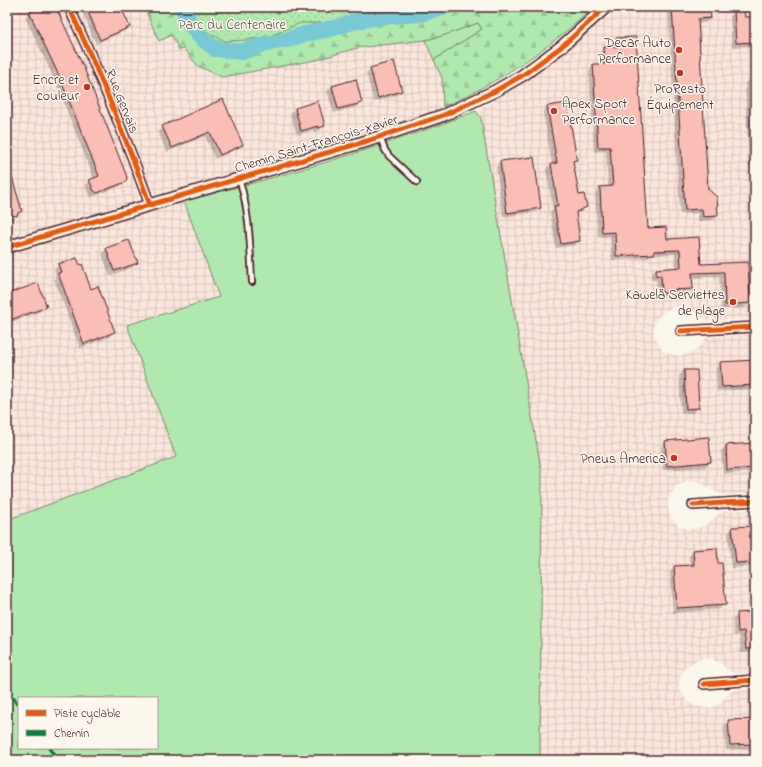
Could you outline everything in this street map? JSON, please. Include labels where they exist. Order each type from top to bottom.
[{"type":"street","name":"Rue Gervais","points":[[69,7],[108,96],[150,205]]},
{"type":"street","name":"Chemin Saint-François-Xavier","points":[[7,247],[380,137],[457,110],[507,84],[561,47],[606,7]]},
{"type":"street","points":[[681,331],[755,327]]},
{"type":"street","points":[[693,505],[755,501]]},
{"type":"street","points":[[704,684],[755,680]]},
{"type":"lane","points":[[380,137],[389,156],[417,182]]},
{"type":"lane","points":[[239,179],[246,201],[252,282]]},
{"type":"shaded area","points":[[7,7],[64,7],[100,87],[132,171],[140,194],[137,202],[7,240]]},
{"type":"shaded area","points":[[74,7],[144,7],[159,41],[172,35],[179,50],[184,49],[198,66],[222,77],[316,60],[357,48],[425,40],[442,78],[443,107],[419,118],[380,131],[156,196],[150,191],[108,84]]},
{"type":"shaded area","points":[[615,7],[755,7],[755,319],[707,321],[689,308],[684,306],[673,307],[663,312],[655,322],[654,334],[660,347],[665,352],[679,356],[693,352],[705,339],[710,337],[755,334],[755,493],[726,495],[718,493],[695,481],[688,481],[676,486],[668,499],[668,506],[669,513],[673,520],[679,526],[687,529],[704,526],[726,510],[755,509],[755,673],[734,673],[713,659],[704,658],[697,660],[685,668],[681,674],[679,684],[682,694],[687,701],[695,706],[704,708],[711,708],[718,705],[734,690],[755,688],[755,760],[540,760],[542,475],[481,118],[476,111],[521,84],[565,53]]},
{"type":"shaded area","points":[[184,201],[219,297],[127,325],[176,457],[7,520],[7,253]]},
{"type":"green space","points":[[144,7],[594,7],[559,37],[523,63],[484,87],[443,107],[442,78],[434,60],[482,29],[478,23],[442,36],[425,40],[357,48],[316,60],[222,77],[198,66],[184,49],[179,50],[172,35],[159,41]]},
{"type":"green space","name":"Parc du Centenaire","points":[[191,7],[390,7],[371,13],[323,23],[300,23],[273,35],[247,40],[224,41],[205,31],[196,20]]},
{"type":"green space","points":[[478,23],[482,29],[434,60],[425,40],[442,36]]},
{"type":"green space","points":[[476,111],[481,118],[542,475],[540,760],[7,760],[7,520],[176,457],[127,325],[219,297],[184,201],[258,182],[404,137]]},
{"type":"building","points":[[39,7],[56,7],[84,68],[127,177],[126,182],[97,193],[94,191],[89,180],[99,176],[60,78],[29,12]]},
{"type":"building","points":[[86,7],[121,7],[130,27],[100,40]]},
{"type":"building","points":[[672,7],[710,7],[711,18],[698,19],[708,189],[717,197],[718,216],[703,217],[702,209],[685,210]]},
{"type":"building","points":[[734,10],[744,10],[745,17],[755,17],[755,42],[736,43]]},
{"type":"building","points":[[636,37],[648,228],[666,227],[667,239],[699,237],[701,264],[748,262],[750,303],[725,305],[724,272],[692,273],[693,289],[669,290],[670,293],[662,293],[661,275],[656,276],[656,269],[681,267],[680,250],[654,251],[654,254],[616,256],[615,232],[602,233],[600,187],[613,186],[610,147],[598,147],[593,64],[605,64],[604,47],[617,47],[616,38]]},
{"type":"building","points":[[394,61],[402,91],[378,98],[370,68]]},
{"type":"building","points":[[356,79],[362,103],[338,109],[332,86]]},
{"type":"building","points":[[223,99],[243,145],[220,155],[210,132],[172,148],[162,126]]},
{"type":"building","points":[[318,101],[325,126],[318,128],[318,126],[301,131],[295,108]]},
{"type":"building","points":[[567,103],[577,160],[573,161],[579,195],[584,194],[587,207],[576,212],[580,241],[561,244],[554,206],[558,206],[551,164],[557,163],[547,106]]},
{"type":"building","points":[[534,157],[541,208],[507,213],[500,161]]},
{"type":"building","points":[[7,167],[9,167],[22,211],[18,213],[17,216],[7,214]]},
{"type":"building","points":[[129,240],[138,263],[114,271],[106,248]]},
{"type":"building","points":[[77,258],[80,265],[82,264],[91,289],[98,286],[115,332],[84,344],[58,273],[61,272],[58,264]]},
{"type":"building","points":[[38,283],[47,307],[7,321],[7,294]]},
{"type":"building","points":[[755,360],[755,385],[722,387],[720,362]]},
{"type":"building","points":[[684,370],[697,370],[699,408],[686,409]]},
{"type":"building","points":[[709,437],[711,462],[667,466],[665,441]]},
{"type":"building","points":[[755,443],[755,468],[727,470],[726,445]]},
{"type":"building","points":[[755,526],[755,562],[736,563],[732,527]]},
{"type":"building","points":[[717,548],[718,563],[722,563],[726,605],[677,608],[674,566],[694,565],[693,550]]},
{"type":"building","points":[[755,612],[755,648],[746,649],[744,631],[738,632],[737,613]]},
{"type":"building","points":[[755,719],[755,744],[730,745],[728,720]]},
{"type":"waterway","points":[[183,7],[189,23],[201,38],[216,49],[242,52],[261,45],[331,29],[356,21],[379,17],[419,14],[446,7]]},
{"type":"marked path","points":[[7,687],[18,705]]},
{"type":"marked path","points":[[50,749],[59,760]]},
{"type":"cycle path","points":[[69,7],[112,105],[150,205]]},
{"type":"cycle path","points":[[7,247],[367,141],[444,115],[495,91],[523,75],[561,47],[606,7]]},
{"type":"cycle path","points":[[681,331],[755,327]]},
{"type":"cycle path","points":[[693,505],[755,501]]},
{"type":"cycle path","points":[[704,684],[755,680]]},
{"type":"place","name":"Decar Auto Performance","points":[[679,50]]},
{"type":"place","name":"ProResto Équipement","points":[[680,73]]},
{"type":"place","name":"Encre et couleur","points":[[87,87]]},
{"type":"place","name":"Apex Sport Performance","points":[[554,111]]},
{"type":"place","name":"Kawelä Serviettes de plage","points":[[733,302]]},
{"type":"place","name":"Pneus America","points":[[674,458]]}]
